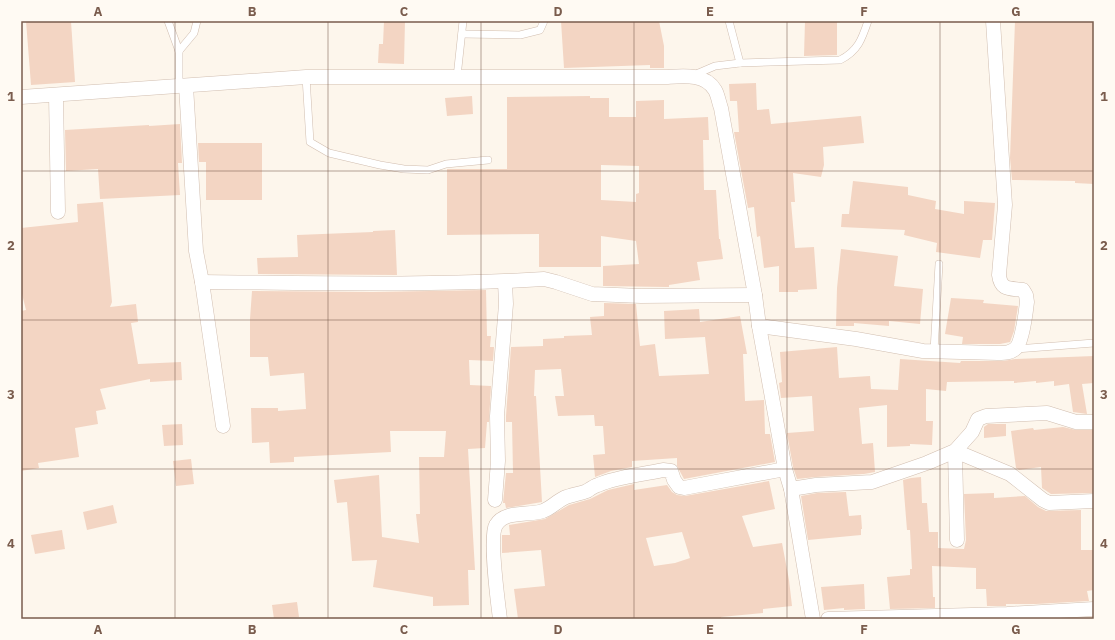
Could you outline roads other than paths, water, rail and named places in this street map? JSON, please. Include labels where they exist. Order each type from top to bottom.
[{"type":"street","points":[[759,326],[856,339],[923,351],[998,353],[1009,352],[1016,349],[1020,342],[1027,302],[1026,295],[1023,290],[1007,289],[1002,286],[999,275],[1005,205],[993,21]]},
{"type":"street","points":[[21,97],[306,77],[692,76],[706,80],[715,90],[721,108],[785,469],[791,489],[813,619]]},
{"type":"street","points":[[183,86],[196,251],[202,282],[223,426]]},
{"type":"street","points":[[56,95],[58,212]]},
{"type":"street","points":[[202,282],[335,284],[505,282],[544,279],[592,294],[641,296],[755,295]]},
{"type":"street","points":[[495,500],[498,461],[497,416],[506,304],[505,282]]},
{"type":"street","points":[[791,489],[816,485],[872,482],[927,463],[955,451],[972,432],[978,419],[986,416],[1047,413],[1076,422],[1094,422]]},
{"type":"street","points":[[955,451],[1010,474],[1049,503],[1094,501]]},
{"type":"street","points":[[955,451],[957,540]]},
{"type":"street","points":[[500,619],[495,579],[493,542],[494,527],[501,518],[514,515],[534,514],[554,506],[563,499],[606,482],[663,470],[672,471],[679,487],[684,488],[785,469]]},
{"type":"street","points":[[828,619],[1007,614],[1094,609]]},
{"type":"lane","points":[[168,21],[179,51],[183,86]]},
{"type":"lane","points":[[179,51],[194,33],[197,21]]},
{"type":"lane","points":[[457,77],[463,21]]},
{"type":"lane","points":[[462,34],[520,35],[540,30],[544,21]]},
{"type":"lane","points":[[728,21],[740,63]]},
{"type":"lane","points":[[692,76],[715,66],[740,63],[840,60],[849,55],[856,48],[863,36],[868,21]]},
{"type":"lane","points":[[306,77],[310,142],[329,153],[404,169],[428,170],[446,164],[488,160]]},
{"type":"lane","points":[[934,351],[939,264]]},
{"type":"lane","points":[[1016,349],[1094,343]]}]
